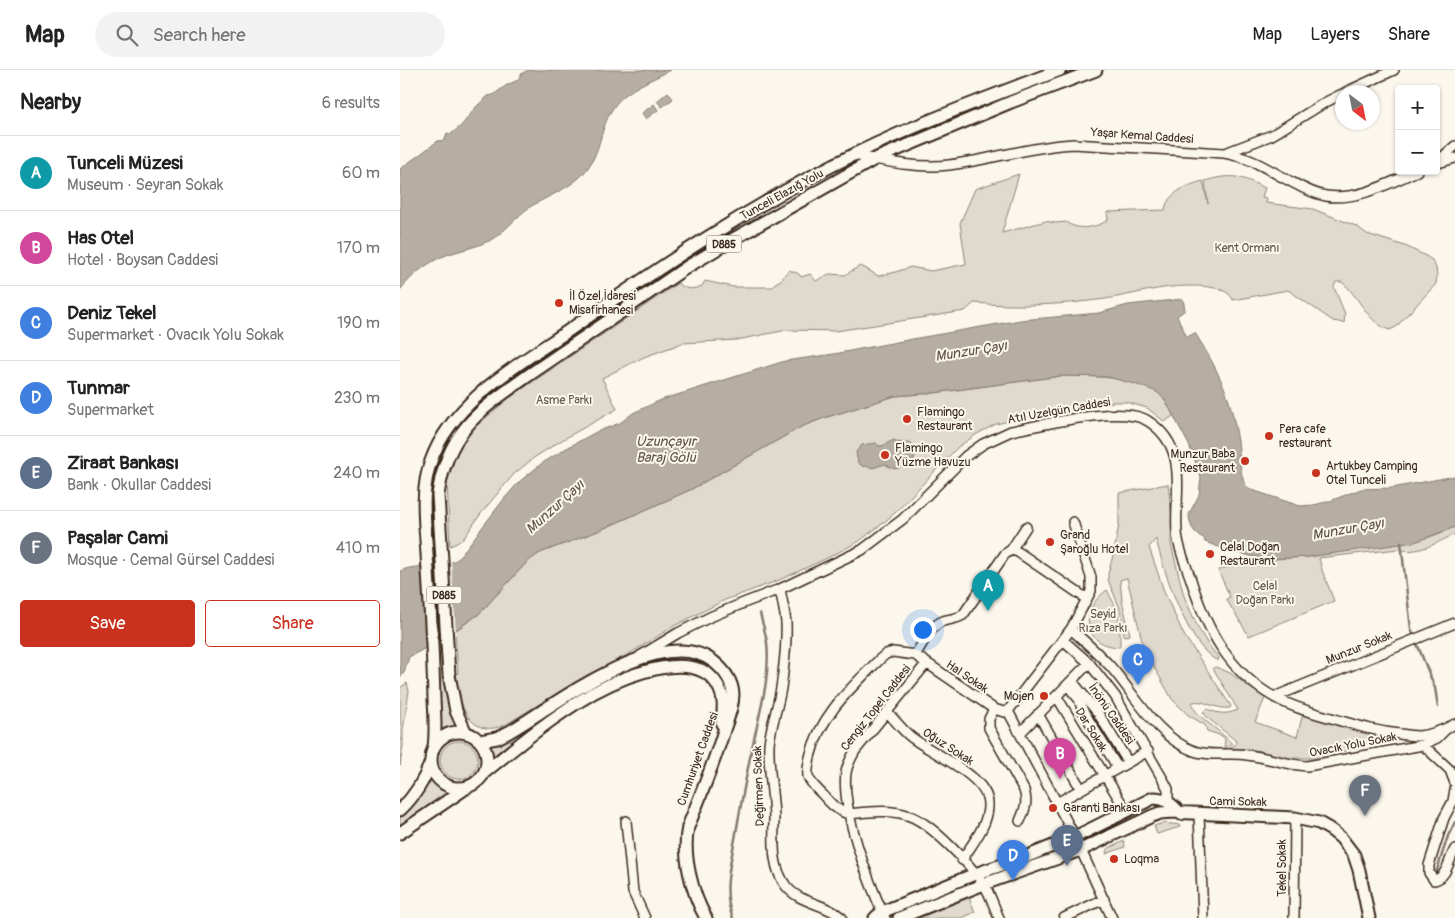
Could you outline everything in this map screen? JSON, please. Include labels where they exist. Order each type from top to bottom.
[{"type":"main road","name":"Tunceli Elazığ Yolu","points":[[434,747],[434,676],[424,516],[426,480],[438,442],[448,426],[461,411],[521,363],[678,255],[787,191],[890,138],[1060,70]]},
{"type":"main road","name":"Tunceli Elazığ Yolu","points":[[466,733],[456,711],[449,675],[438,515],[443,467],[458,435],[470,421],[529,375],[687,267],[736,237],[875,159],[1011,102],[1096,70]]},
{"type":"main road","name":"Cumhuriyet Caddesi","points":[[480,741],[497,738],[509,732],[589,682],[633,661],[674,650],[688,651],[702,654],[722,669],[730,680],[733,693],[732,706],[686,836],[692,885],[706,918]]},
{"type":"main road","points":[[400,833],[466,788],[475,784],[485,772],[554,719],[594,693],[612,684],[647,672],[681,665],[705,671],[713,678],[720,689],[723,701],[721,740]]},
{"type":"main road","points":[[400,810],[418,788],[428,770],[434,747],[447,735],[466,733],[480,741],[487,756],[485,772]]},
{"type":"main road","points":[[431,761],[434,773],[442,783],[453,788],[466,788]]},
{"type":"main road","points":[[880,916],[975,874],[1028,856],[1075,837],[1153,798],[1168,800],[1181,814]]},
{"type":"main road","name":"Cami Sokak","points":[[899,918],[984,884],[1081,850],[1160,813],[1295,818],[1319,823],[1331,830],[1354,855],[1369,918]]},
{"type":"street","points":[[1361,85],[1394,70]]},
{"type":"street","points":[[1224,153],[1272,134],[1335,98]]},
{"type":"street","name":"Yaşar Kemal Caddesi","points":[[854,155],[928,165],[948,165],[1049,146],[1073,144],[1224,153],[1253,160],[1296,184],[1326,196],[1354,195],[1369,191],[1407,175]]},
{"type":"street","points":[[1440,160],[1455,146]]},
{"type":"street","points":[[1440,163],[1455,158]]},
{"type":"street","name":"Atıl Uzelgün Caddesi","points":[[633,661],[678,633],[746,602],[780,589],[851,556],[874,542],[904,519],[974,449],[1001,434],[1041,425],[1099,416],[1132,414],[1141,416],[1158,428],[1171,449],[1178,478],[1178,539],[1201,611],[1220,647],[1235,666],[1274,697],[1302,709],[1374,731],[1420,736],[1451,726]]},
{"type":"street","points":[[1073,522],[1091,577],[1091,591],[1071,629],[1008,711],[1075,837],[1112,918]]},
{"type":"street","points":[[999,918],[984,884],[931,828],[910,816],[888,812],[849,814],[838,810],[815,787],[808,777],[808,768],[816,737],[840,698],[886,654],[893,652],[915,656],[935,626],[963,615],[1005,554],[1011,550],[1026,526]]},
{"type":"street","points":[[1011,550],[1018,552],[1087,599]]},
{"type":"street","name":"Değirmen Sokak","points":[[780,589],[785,617],[786,638],[781,688],[769,742],[774,814],[774,859],[780,876],[791,892],[797,897],[830,910],[842,918]]},
{"type":"street","name":"Munzur Sokak","points":[[1274,697],[1455,623]]},
{"type":"street","name":"Ovacık Yolu Sokak","points":[[1071,629],[1110,666],[1163,731],[1193,751],[1245,754],[1296,766],[1307,766],[1422,745],[1437,738],[1451,726]]},
{"type":"street","points":[[1063,640],[1089,663],[1122,706],[1165,782],[1168,789],[1168,800]]},
{"type":"street","name":"Hal Sokak","points":[[915,656],[994,709],[1004,712],[1008,711]]},
{"type":"street","name":"İnönü Caddesi","points":[[1020,733],[1089,663]]},
{"type":"street","name":"Cengiz Topel Caddesi","points":[[880,916],[849,814],[846,791],[848,764],[855,751],[926,664]]},
{"type":"street","name":"İnönü Caddesi","points":[[1070,683],[1098,713],[1128,762]]},
{"type":"street","name":"İnönü Caddesi","points":[[1070,683],[1082,709],[1118,768]]},
{"type":"street","name":"Dar Sokak","points":[[1056,697],[1127,812]]},
{"type":"street","points":[[994,709],[989,719],[989,728],[1027,798],[1027,804],[1020,821]]},
{"type":"street","name":"Oğuz Sokak","points":[[887,712],[911,737],[971,776],[987,795],[988,804],[983,824],[962,860]]},
{"type":"street","points":[[1038,714],[1081,789]]},
{"type":"street","points":[[1422,745],[1450,770],[1455,783]]},
{"type":"street","points":[[1057,803],[1148,751]]},
{"type":"street","points":[[1455,789],[1453,801],[1444,818],[1429,865],[1431,878],[1437,880],[1444,875],[1455,849]]},
{"type":"street","points":[[1199,814],[1203,918]]},
{"type":"street","name":"Tekel Sokak","points":[[1294,918],[1295,818]]},
{"type":"street","points":[[626,821],[634,892],[645,918]]},
{"type":"street","points":[[1064,918],[1104,900]]},
{"type":"green space","name":"Kent Ormanı","points":[[1019,174],[1002,233],[1046,221],[1055,223],[1066,222],[1076,227],[1098,225],[1108,220],[1107,212],[1165,210],[1174,194],[1185,187],[1203,181],[1208,204],[1205,181],[1222,177],[1236,177],[1265,188],[1262,197],[1267,198],[1266,203],[1313,209],[1356,226],[1367,234],[1405,246],[1424,255],[1432,260],[1436,268],[1436,284],[1396,327],[1390,330],[1382,327],[1370,316],[1342,282],[1336,282],[1334,287],[1345,314],[1344,323],[1333,321],[1288,290],[1233,300],[1230,295],[1220,289],[1188,286],[1167,287],[1105,299],[1072,303],[1023,305],[974,303],[965,311],[836,331],[787,330],[737,340],[683,343],[644,357],[602,378],[617,409],[535,457],[514,474],[482,512],[464,538],[450,546],[447,482],[457,452],[475,427],[509,398],[678,283],[689,289],[702,286],[705,281],[733,287],[773,287],[789,270],[799,274],[801,277],[810,274],[816,281],[829,274],[845,275],[860,266],[878,276],[911,267],[931,271],[966,264],[960,223],[975,189]]},
{"type":"green space","points":[[1061,376],[1111,378],[1137,383],[1161,395],[1174,415],[1165,422],[1147,408],[1126,402],[1113,402],[1040,414],[996,424],[958,447],[896,512],[858,542],[777,581],[725,600],[674,626],[629,654],[587,675],[505,725],[492,728],[482,727],[474,723],[467,716],[457,685],[455,631],[479,614],[528,561],[540,553],[598,531],[690,490],[801,427],[824,418],[895,396],[934,393]]},
{"type":"green space","points":[[1168,484],[1172,517],[1171,544],[1184,596],[1198,628],[1219,658],[1218,661],[1207,653],[1187,625],[1164,569],[1156,539],[1149,547],[1165,594],[1184,635],[1231,706],[1230,708],[1225,708],[1197,701],[1192,704],[1198,714],[1232,744],[1224,749],[1225,739],[1222,736],[1207,731],[1205,725],[1188,715],[1172,699],[1143,645],[1127,578],[1120,580],[1122,600],[1130,635],[1124,636],[1119,606],[1108,580],[1119,524],[1119,493]]},
{"type":"green space","name":"Celal Doğan Parkı","points":[[1455,527],[1455,534],[1420,549],[1398,549],[1319,558],[1334,601],[1249,636],[1226,599],[1230,597],[1218,570],[1253,560],[1254,557],[1271,559],[1308,557],[1430,537]]},
{"type":"green space","name":"Seyid Rıza Parkı","points":[[1107,590],[1117,609],[1120,622],[1120,647],[1107,645],[1098,640],[1092,634],[1089,626],[1092,607]]},
{"type":"green space","points":[[1216,667],[1230,673],[1265,698],[1255,722],[1297,737],[1303,713],[1399,734],[1323,758],[1292,758],[1255,750],[1230,748],[1236,744],[1235,740],[1203,712],[1207,709],[1222,713],[1238,710],[1213,668]]},
{"type":"green space","points":[[610,677],[611,680],[491,761],[486,744],[591,684]]},
{"type":"green space","points":[[438,678],[445,678],[459,729],[446,730],[439,735]]},
{"type":"green space","points":[[407,683],[409,691],[400,766],[400,688]]},
{"type":"green space","points":[[459,741],[473,746],[478,760],[473,774],[459,779],[445,774],[440,760],[445,746]]},
{"type":"green space","points":[[431,777],[439,786],[452,791],[400,826],[400,815]]},
{"type":"green space","points":[[1164,823],[1180,825],[1180,827],[1157,834],[1154,826]]},
{"type":"green space","points":[[1124,841],[1125,847],[1106,854],[1107,849]]},
{"type":"green space","points":[[969,897],[975,912],[962,918],[919,918]]},
{"type":"water","points":[[528,70],[671,70],[634,89],[616,104],[606,122],[593,160],[573,183],[530,207],[500,234],[489,241],[449,254],[428,264],[416,273],[400,290],[400,169],[438,141],[445,140],[447,133],[451,134],[461,126],[488,96],[518,80],[521,74]]},
{"type":"water","points":[[668,92],[673,99],[662,107],[657,101]]},
{"type":"water","points":[[654,104],[658,110],[646,119],[642,113]]},
{"type":"water","name":"Uzunçayır Baraj Gölü","points":[[1183,299],[1185,310],[1177,316],[1187,337],[1195,333],[1222,382],[1235,424],[1243,480],[1249,489],[1300,506],[1330,501],[1361,489],[1392,488],[1455,476],[1455,527],[1415,542],[1308,557],[1271,559],[1254,557],[1205,542],[1204,538],[1192,528],[1189,514],[1199,495],[1201,477],[1189,445],[1165,400],[1157,392],[1108,377],[1061,376],[934,393],[895,396],[801,427],[690,490],[598,531],[540,553],[528,561],[479,614],[439,641],[409,657],[404,673],[400,677],[400,571],[415,567],[445,564],[458,559],[519,482],[541,464],[565,449],[596,432],[620,423],[633,413],[661,400],[785,361],[1021,320],[1099,313],[1128,305]]},
{"type":"water","name":"Flamingo Yüzme Havuzu","points":[[894,440],[901,443],[911,443],[915,448],[911,466],[903,465],[894,469],[885,464],[873,468],[864,467],[858,463],[856,452],[862,445],[876,443],[881,446]]},
{"type":"pier","points":[[451,560],[456,634],[427,649],[421,563]]},
{"type":"waterway","points":[[1401,542],[1411,629],[1435,688],[1438,707]]},
{"type":"waterway","points":[[733,918],[727,889],[729,869],[766,685],[767,643],[760,613]]},
{"type":"waterway","points":[[1436,873],[1448,836],[1455,822]]},
{"type":"place","name":"İl Özel İdaresi Misafirhanesi","points":[[559,303]]},
{"type":"place","name":"Flamingo Restaurant","points":[[907,419]]},
{"type":"place","name":"Pera cafe restaurant","points":[[1269,436]]},
{"type":"place","name":"Flamingo Yüzme Havuzu","points":[[885,455]]},
{"type":"place","name":"Munzur Baba Restaurant","points":[[1245,461]]},
{"type":"place","name":"Artukbey Camping Otel Tunceli","points":[[1316,473]]},
{"type":"place","name":"Grand Şaroğlu Hotel","points":[[1050,542]]},
{"type":"place","name":"Celal Doğan Restaurant","points":[[1210,554]]},
{"type":"place","name":"Tunceli Müzesi","points":[[988,611]]},
{"type":"place","name":"Deniz Tekel","points":[[1138,685]]},
{"type":"place","name":"Mojen","points":[[1044,696]]},
{"type":"place","name":"Has Otel","points":[[1060,779]]},
{"type":"place","name":"Garanti Bankası","points":[[1053,808]]},
{"type":"place","name":"Paşalar Cami","points":[[1365,816]]},
{"type":"place","name":"Loqma","points":[[1114,859]]},
{"type":"place","name":"Ziraat Bankası","points":[[1067,866]]},
{"type":"place","name":"Tunmar","points":[[1013,881]]},
{"type":"water label","name":"Munzur Çayı","points":[[971,351]]},
{"type":"water label","name":"Munzur Çayı","points":[[555,507]]},
{"type":"water label","name":"Munzur Çayı","points":[[1348,529]]},
{"type":"park label","name":"Asme Parkı","points":[[564,400]]}]
